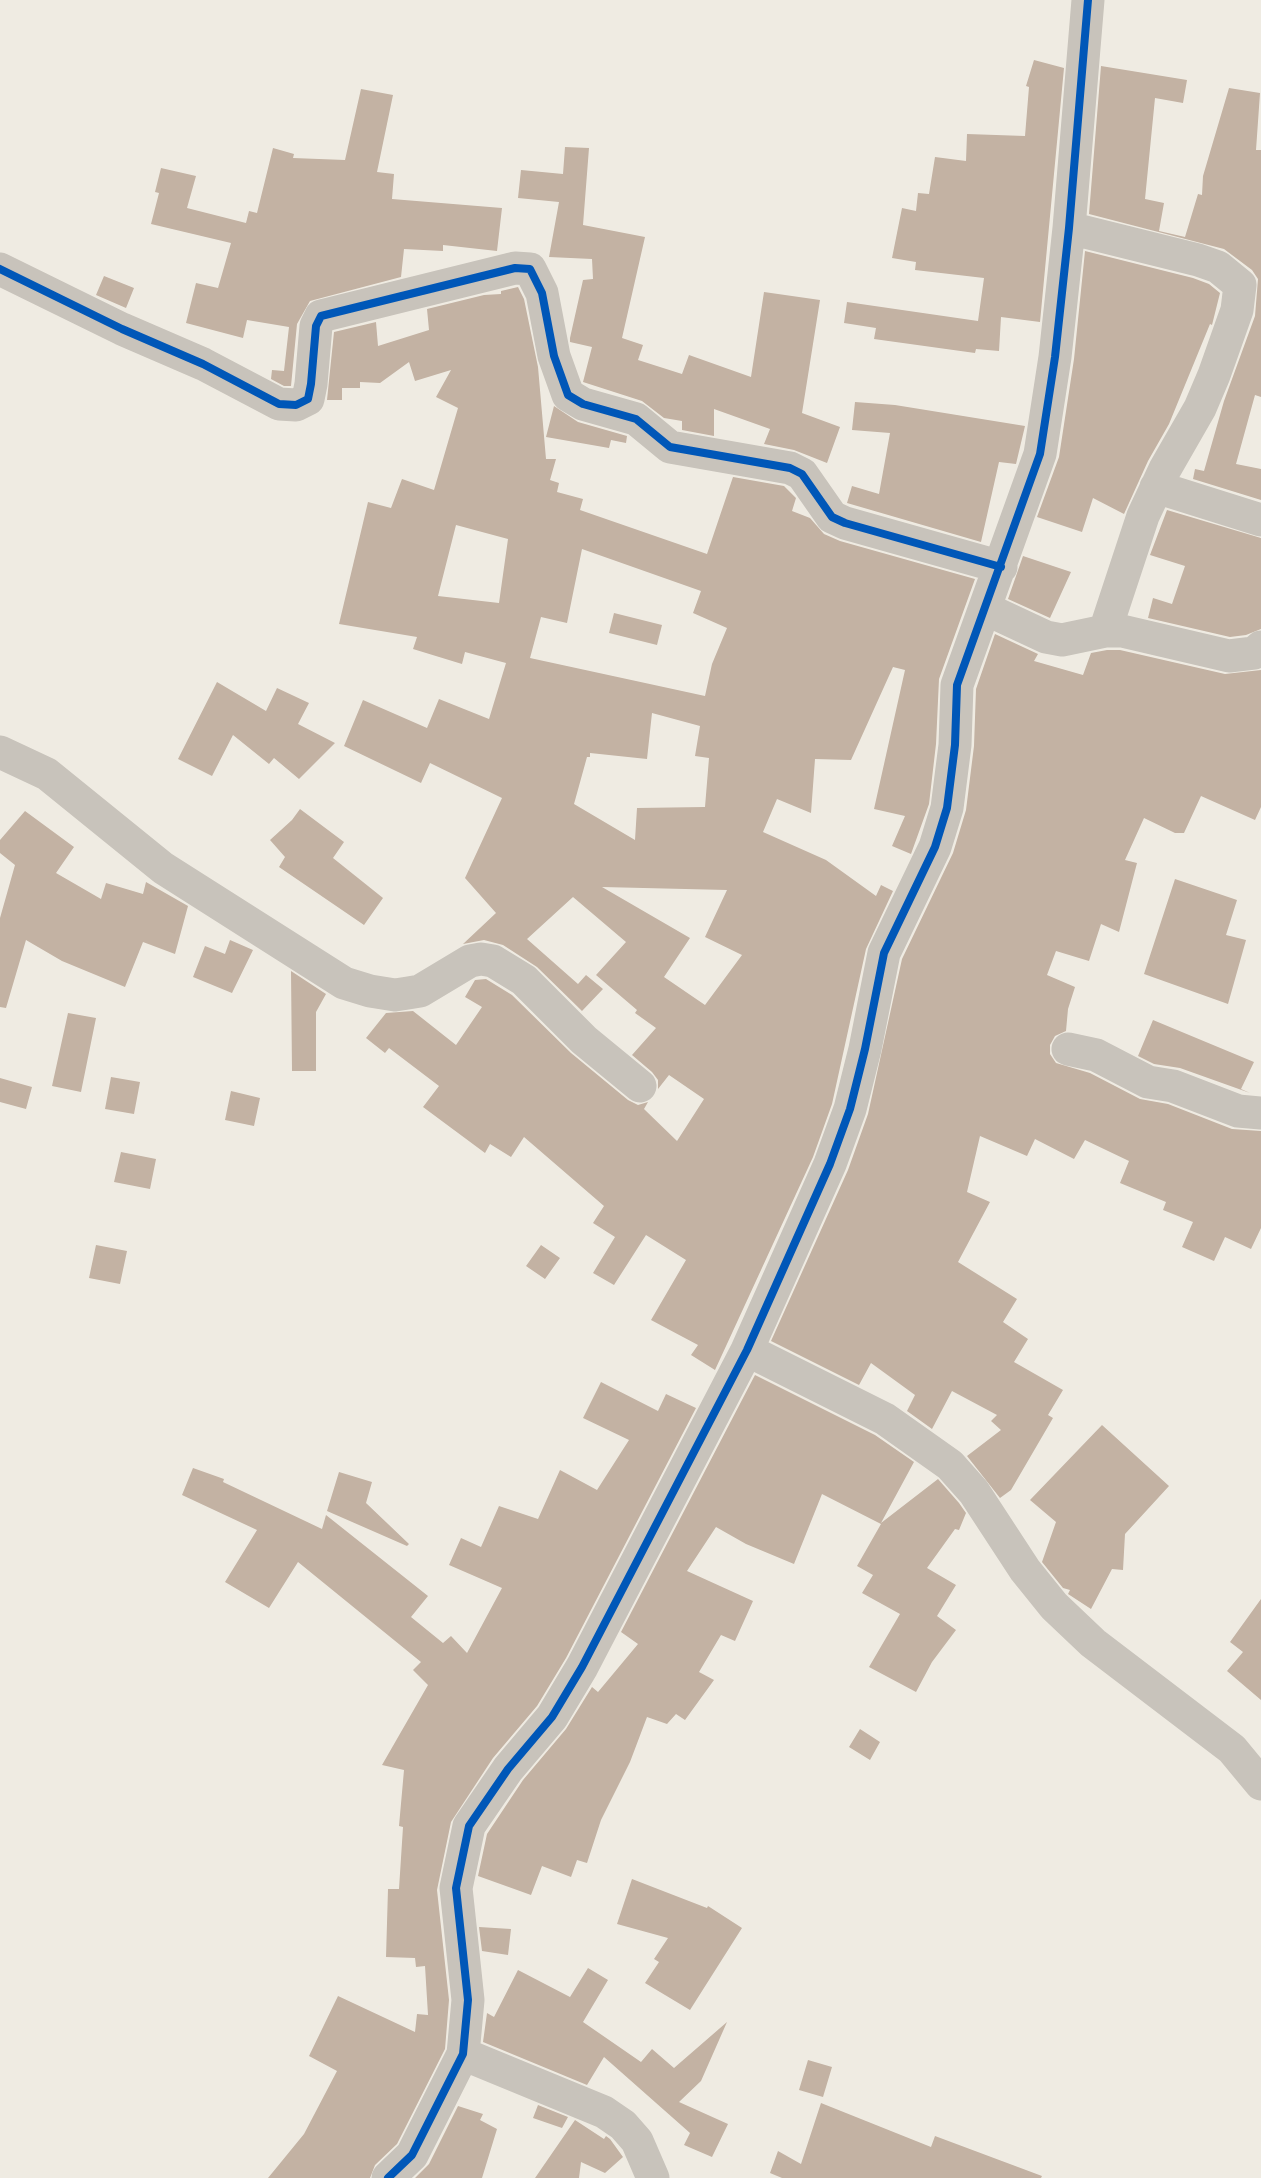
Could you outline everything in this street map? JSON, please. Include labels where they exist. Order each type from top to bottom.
[{"type":"street","points":[[388,2178],[412,2155],[463,2054],[468,2000],[456,1888],[469,1826],[508,1769],[552,1717],[582,1667],[747,1350],[830,1164],[850,1109],[865,1049],[884,953],[935,846],[947,808],[955,745],[957,685],[1040,454],[1055,357],[1069,228],[1088,0]]},
{"type":"street","points":[[1069,228],[1198,260],[1218,267],[1240,285],[1237,310],[1214,375],[1200,408],[1156,487],[1143,516],[1105,631]]},
{"type":"street","points":[[0,269],[122,329],[203,364],[279,404],[296,405],[308,399],[316,326],[321,316],[515,268],[530,269],[542,293],[554,356],[568,395],[583,404],[636,418],[670,447],[790,468],[802,474],[832,516],[845,523],[1001,567]]},
{"type":"street","points":[[1156,487],[1261,520]]},
{"type":"street","points":[[986,609],[1046,637],[1062,640],[1105,631],[1122,631],[1229,656],[1254,653],[1261,647]]},
{"type":"street","points":[[0,752],[47,774],[163,868],[344,983],[370,991],[395,995],[420,991],[470,961],[481,959],[493,961],[524,980],[584,1040],[640,1086]]},
{"type":"street","points":[[1068,1049],[1096,1055],[1148,1082],[1173,1086],[1238,1111],[1261,1113]]},
{"type":"street","points":[[747,1350],[885,1419],[950,1465],[975,1492],[1025,1570],[1054,1606],[1093,1643],[1232,1749],[1261,1784]]},
{"type":"street","points":[[463,2054],[604,2112],[623,2125],[637,2141],[653,2178]]},
{"type":"building","points":[[1034,60],[1064,68],[1040,322],[1001,317],[999,351],[976,349],[975,353],[874,339],[876,328],[844,323],[847,302],[978,321],[984,278],[915,270],[916,262],[892,258],[902,208],[916,211],[918,193],[929,194],[935,157],[966,161],[967,134],[1025,136],[1029,87],[1026,86]]},
{"type":"building","points":[[1101,66],[1187,80],[1183,103],[1155,98],[1145,199],[1164,203],[1159,231],[1185,237],[1198,194],[1202,195],[1203,176],[1229,88],[1260,93],[1256,150],[1261,150],[1261,397],[1255,395],[1236,464],[1261,469],[1261,500],[1193,479],[1195,469],[1204,471],[1224,401],[1255,316],[1258,279],[1252,270],[1224,249],[1089,214]]},
{"type":"building","points":[[361,89],[393,95],[377,172],[394,174],[392,199],[502,208],[497,251],[443,245],[443,251],[404,249],[401,277],[310,301],[297,324],[291,386],[284,386],[271,379],[272,370],[284,371],[289,327],[247,320],[243,338],[186,323],[196,283],[218,288],[231,243],[151,224],[159,193],[155,192],[161,168],[196,176],[187,208],[246,223],[249,211],[257,213],[273,148],[294,154],[293,158],[345,160]]},
{"type":"building","points":[[565,147],[589,148],[583,225],[645,237],[622,338],[643,345],[638,360],[682,374],[689,355],[751,377],[764,292],[820,300],[802,413],[840,427],[827,463],[794,450],[764,444],[770,429],[714,409],[714,436],[682,430],[682,421],[664,418],[642,401],[583,382],[592,347],[570,342],[570,338],[583,280],[593,279],[592,259],[549,257],[559,202],[518,198],[521,170],[563,174]]},
{"type":"building","points":[[1085,251],[1193,278],[1209,284],[1220,293],[1212,325],[1210,324],[1169,424],[1148,461],[1124,514],[1093,498],[1082,532],[1037,517],[1059,457],[1074,359]]},
{"type":"building","points":[[104,276],[134,288],[126,308],[96,295]]},
{"type":"building","points":[[518,287],[524,299],[538,367],[546,459],[556,459],[550,480],[559,483],[557,492],[583,499],[580,510],[707,554],[733,477],[784,486],[796,498],[792,511],[810,518],[824,534],[840,541],[975,579],[939,679],[936,744],[929,804],[911,854],[892,846],[905,816],[874,809],[905,670],[893,667],[851,760],[815,759],[811,813],[777,799],[763,832],[826,860],[876,896],[881,885],[893,891],[866,949],[832,1104],[813,1157],[715,1370],[691,1355],[698,1345],[651,1320],[686,1260],[646,1235],[614,1285],[593,1273],[615,1237],[593,1223],[604,1206],[524,1137],[511,1157],[490,1144],[485,1153],[423,1107],[439,1086],[389,1048],[385,1053],[366,1038],[386,1013],[413,1011],[456,1045],[482,1007],[465,997],[475,980],[486,979],[512,995],[571,1053],[628,1100],[638,1105],[648,1102],[644,1109],[677,1141],[704,1099],[669,1075],[658,1089],[658,1080],[652,1072],[632,1055],[656,1028],[635,1013],[637,1010],[596,975],[626,942],[573,897],[527,939],[578,984],[586,975],[603,989],[582,1011],[537,967],[503,945],[484,940],[463,944],[496,913],[465,878],[502,798],[430,763],[421,783],[344,746],[363,700],[427,728],[439,699],[489,719],[506,663],[465,652],[462,664],[413,649],[417,637],[339,624],[368,502],[391,508],[402,479],[434,490],[458,408],[436,397],[451,370],[415,381],[409,362],[380,383],[360,382],[360,388],[342,388],[342,400],[327,400],[334,332],[376,322],[378,346],[429,330],[427,309],[484,295],[501,294],[501,291]],"holes":[[[456,525],[508,539],[499,603],[438,596]],[[582,549],[701,591],[693,613],[727,628],[712,664],[705,696],[530,658],[541,617],[567,623]],[[652,713],[700,726],[695,756],[709,758],[705,807],[637,808],[635,840],[574,804],[590,753],[647,759]],[[602,887],[727,890],[705,937],[742,955],[705,1005],[664,977],[690,938]]]},
{"type":"building","points":[[855,402],[895,405],[1025,426],[1016,464],[999,462],[981,542],[847,503],[852,486],[879,494],[890,433],[852,430]]},
{"type":"building","points":[[554,406],[578,422],[627,436],[626,443],[611,440],[609,448],[546,437]]},
{"type":"building","points":[[1167,510],[1261,538],[1261,629],[1246,635],[1230,637],[1148,618],[1153,598],[1172,604],[1185,566],[1150,555]]},
{"type":"building","points":[[1023,556],[1071,572],[1050,618],[1008,599]]},
{"type":"building","points":[[614,613],[662,625],[657,645],[609,633]]},
{"type":"building","points":[[995,634],[1038,654],[1034,661],[1083,675],[1091,653],[1107,650],[1120,650],[1225,674],[1261,670],[1261,807],[1255,820],[1201,796],[1184,833],[1175,833],[1144,818],[1125,860],[1137,863],[1119,932],[1101,924],[1089,961],[1056,951],[1047,975],[1075,987],[1068,1009],[1066,1031],[1055,1036],[1050,1045],[1050,1054],[1056,1063],[1090,1073],[1140,1099],[1168,1104],[1232,1129],[1261,1131],[1261,1228],[1251,1249],[1225,1237],[1214,1261],[1182,1247],[1193,1222],[1163,1210],[1166,1202],[1120,1183],[1129,1161],[1085,1140],[1074,1159],[1035,1139],[1027,1156],[980,1136],[967,1192],[990,1202],[958,1262],[1017,1299],[1003,1322],[1028,1339],[1014,1362],[1063,1390],[1048,1415],[1053,1418],[1011,1490],[1000,1498],[967,1456],[1001,1430],[991,1421],[997,1415],[952,1391],[932,1429],[907,1411],[915,1395],[871,1363],[859,1385],[771,1341],[848,1170],[868,1114],[902,959],[953,853],[966,810],[974,746],[976,689]]},
{"type":"building","points":[[217,682],[266,711],[277,688],[309,703],[298,724],[335,743],[299,779],[274,758],[269,764],[233,735],[212,776],[178,759]]},
{"type":"building","points":[[300,809],[344,842],[333,858],[383,898],[364,925],[279,867],[285,857],[270,840],[292,820]]},
{"type":"building","points":[[25,811],[74,847],[56,873],[101,899],[106,883],[143,894],[146,882],[188,906],[175,954],[143,942],[125,987],[62,961],[26,940],[6,1008],[0,1007],[0,918],[15,865],[0,853],[0,840]]},
{"type":"building","points":[[1175,879],[1237,900],[1226,935],[1246,940],[1228,1004],[1144,974]]},
{"type":"building","points":[[230,940],[253,950],[232,993],[193,977],[205,946],[225,954]]},
{"type":"building","points":[[291,971],[326,994],[316,1012],[316,1071],[292,1071]]},
{"type":"building","points":[[68,1013],[96,1018],[81,1092],[52,1086]]},
{"type":"building","points":[[1153,1020],[1254,1062],[1241,1089],[1250,1093],[1180,1068],[1154,1064],[1138,1056]]},
{"type":"building","points":[[111,1077],[140,1082],[134,1114],[105,1109]]},
{"type":"building","points":[[0,1078],[32,1087],[26,1109],[0,1102]]},
{"type":"building","points":[[231,1091],[260,1098],[254,1126],[225,1120]]},
{"type":"building","points":[[121,1152],[156,1159],[150,1189],[114,1182]]},
{"type":"building","points":[[96,1245],[127,1251],[120,1284],[89,1278]]},
{"type":"building","points":[[541,1245],[560,1258],[545,1279],[526,1266]]},
{"type":"building","points":[[755,1375],[875,1435],[914,1462],[881,1523],[938,1479],[959,1503],[966,1513],[959,1530],[955,1529],[927,1568],[956,1585],[937,1616],[956,1630],[932,1662],[916,1692],[869,1667],[900,1614],[862,1593],[873,1575],[857,1566],[881,1524],[822,1494],[794,1564],[746,1544],[716,1527],[687,1571],[753,1601],[735,1641],[721,1635],[699,1672],[714,1680],[685,1720],[676,1714],[667,1724],[647,1717],[630,1762],[601,1820],[587,1863],[577,1860],[571,1877],[542,1866],[531,1895],[478,1876],[487,1834],[523,1780],[566,1729],[592,1687],[598,1692],[638,1644],[621,1632]]},
{"type":"building","points":[[601,1382],[658,1411],[666,1394],[696,1408],[566,1658],[537,1706],[493,1758],[451,1822],[437,1890],[449,2000],[445,2049],[397,2144],[375,2165],[370,2178],[268,2178],[304,2134],[337,2071],[309,2056],[338,1996],[415,2032],[417,2014],[428,2015],[425,1966],[416,1967],[415,1958],[386,1957],[388,1889],[399,1889],[403,1827],[399,1826],[404,1770],[382,1765],[428,1685],[413,1670],[421,1662],[298,1562],[269,1608],[225,1582],[257,1530],[182,1495],[193,1468],[224,1479],[223,1482],[322,1529],[326,1515],[428,1596],[411,1617],[443,1643],[451,1636],[467,1653],[502,1588],[449,1565],[461,1538],[481,1547],[499,1506],[538,1519],[560,1470],[597,1490],[629,1440],[583,1418]]},
{"type":"building","points":[[1102,1425],[1169,1486],[1125,1534],[1123,1570],[1112,1569],[1091,1609],[1068,1594],[1070,1590],[1063,1588],[1042,1562],[1056,1522],[1030,1500]]},
{"type":"building","points":[[339,1472],[372,1482],[366,1503],[409,1544],[407,1546],[327,1511]]},
{"type":"building","points":[[1261,1599],[1261,1700],[1227,1671],[1243,1652],[1230,1642]]},
{"type":"building","points":[[860,1729],[880,1742],[870,1760],[849,1747]]},
{"type":"building","points":[[632,1879],[707,1908],[708,1906],[742,1928],[690,2010],[645,1983],[659,1962],[654,1959],[668,1938],[617,1924]]},
{"type":"building","points":[[479,1927],[511,1929],[508,1955],[482,1951]]},
{"type":"building","points":[[588,1968],[608,1980],[583,2022],[641,2062],[652,2049],[674,2068],[727,2022],[701,2081],[679,2102],[728,2124],[712,2157],[684,2145],[690,2133],[604,2057],[587,2085],[483,2042],[487,2013],[494,2017],[518,1970],[570,1997]]},
{"type":"building","points":[[808,2060],[832,2067],[823,2097],[799,2090]]},
{"type":"building","points":[[821,2103],[931,2147],[935,2136],[1042,2176],[1041,2178],[782,2178],[770,2173],[778,2151],[801,2164]]},
{"type":"building","points":[[538,2105],[568,2117],[562,2128],[533,2118]]},
{"type":"building","points":[[458,2106],[483,2114],[480,2120],[497,2129],[482,2178],[415,2178],[429,2164]]},
{"type":"building","points":[[575,2120],[604,2139],[606,2136],[610,2139],[623,2157],[605,2173],[581,2162],[579,2178],[535,2178]]},
{"type":"cycle path","points":[[388,2178],[412,2155],[463,2054],[468,2000],[456,1888],[469,1826],[508,1769],[552,1717],[582,1667],[747,1350],[830,1164],[850,1109],[865,1049],[884,953],[935,847],[947,808],[955,745],[957,685],[1040,454],[1055,357],[1069,228],[1088,0]]},
{"type":"cycle path","points":[[0,269],[122,329],[203,364],[279,404],[296,405],[308,399],[316,326],[321,316],[515,268],[530,269],[542,293],[554,356],[568,395],[583,404],[636,419],[670,447],[790,468],[802,474],[832,517],[845,523],[1001,567]]}]
